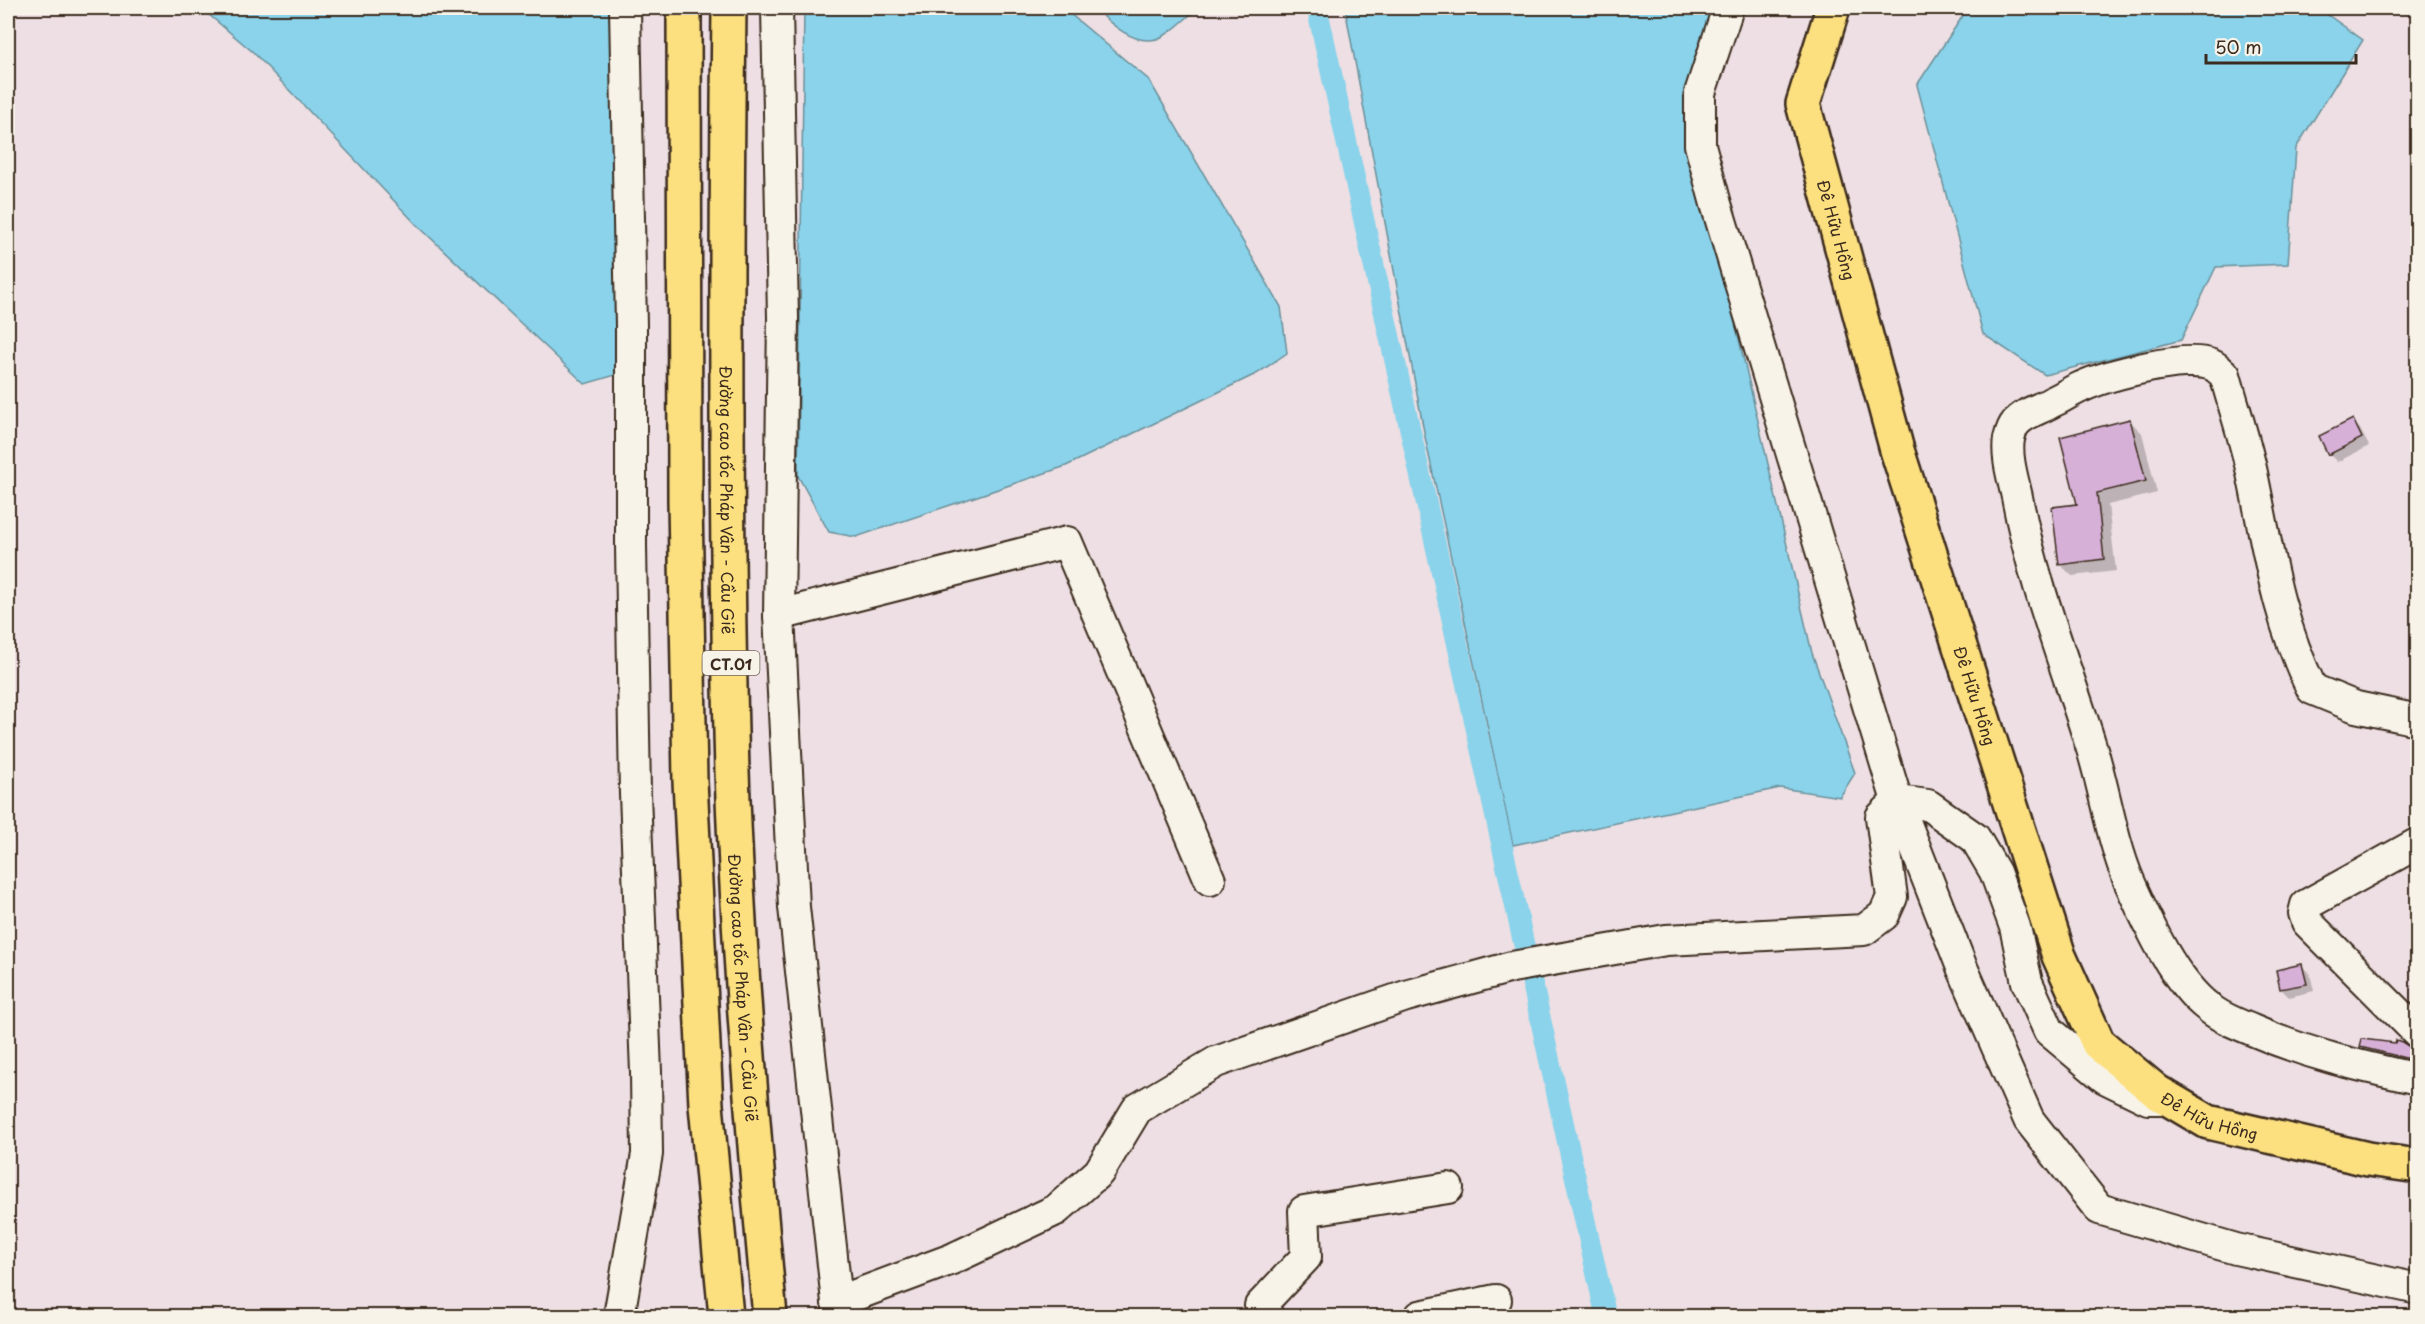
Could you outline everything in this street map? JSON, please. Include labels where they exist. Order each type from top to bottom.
[{"type":"main road","name":"CT.01","points":[[684,8],[685,489],[690,781],[706,1105],[726,1317]]},
{"type":"main road","name":"Đường cao tốc Pháp Vân - Cầu Giẽ","points":[[729,8],[727,182],[732,773],[749,1093],[770,1317]]},
{"type":"main road","name":"Đê Hữu Hồng","points":[[1833,8],[1803,104],[1896,450],[2059,956],[2098,1043],[2157,1092],[2208,1122],[2368,1159],[2418,1166]]},
{"type":"street","points":[[619,1317],[647,1154],[635,794],[631,546],[631,326],[625,8]]},
{"type":"street","points":[[777,8],[783,318],[779,615],[795,907],[839,1309],[1056,1210],[1099,1172],[1137,1109],[1216,1062],[1406,996],[1512,967],[1666,940],[1864,930],[1884,915],[1892,897],[1881,817],[1897,801]]},
{"type":"street","points":[[1728,8],[1700,93],[1700,145],[1726,239],[1897,801],[1961,965],[2029,1120],[2099,1209],[2236,1249],[2418,1289]]},
{"type":"street","points":[[2418,720],[2356,707],[2312,689],[2301,668],[2282,615],[2266,550],[2252,472],[2225,375],[2212,365],[2190,362],[2155,366],[2114,375],[2080,387],[2028,414],[2014,424],[2009,440],[2010,465],[2023,532],[2058,651],[2091,746],[2122,861],[2170,961],[2187,988],[2209,1009],[2236,1023],[2292,1048],[2418,1079]]},
{"type":"street","points":[[779,615],[1067,542],[1210,880]]},
{"type":"street","points":[[1897,801],[1928,805],[1975,838],[1995,873],[2014,927],[2026,982],[2049,1031],[2105,1078],[2148,1099],[2169,1099]]},
{"type":"street","points":[[2418,843],[2306,905],[2304,913],[2307,922],[2337,954],[2418,1032]]},
{"type":"street","points":[[2368,1159],[2418,1154]]},
{"type":"street","points":[[1268,1317],[1260,1306],[1306,1257],[1305,1211],[1448,1188]]},
{"type":"street","points":[[1420,1317],[1496,1300]]},
{"type":"water","points":[[201,8],[612,8],[619,374],[585,384],[416,224],[253,52]]},
{"type":"water","points":[[804,8],[1063,8],[1149,80],[1281,307],[1287,353],[1258,373],[1066,466],[856,537],[829,532],[798,476]]},
{"type":"water","points":[[1095,8],[1198,8],[1165,35],[1146,40],[1127,34],[1109,22]]},
{"type":"water","points":[[1345,8],[1716,8],[1702,199],[1738,335],[1812,653],[1855,773],[1840,797],[1780,788],[1513,845],[1425,437]]},
{"type":"water","points":[[1968,8],[2318,8],[2363,40],[2296,148],[2288,264],[2216,267],[2181,340],[2045,375],[1983,334],[1917,85]]},
{"type":"building","points":[[2130,419],[2146,481],[2097,493],[2104,559],[2059,565],[2052,507],[2077,504],[2060,437]]},
{"type":"building","points":[[2353,419],[2362,438],[2328,455],[2319,436]]},
{"type":"building","points":[[2302,964],[2307,984],[2280,989],[2276,970]]},
{"type":"building","points":[[2362,1039],[2402,1042],[2418,1050],[2418,1061],[2360,1047]]},
{"type":"waterway","points":[[1317,8],[1606,1316]]}]
